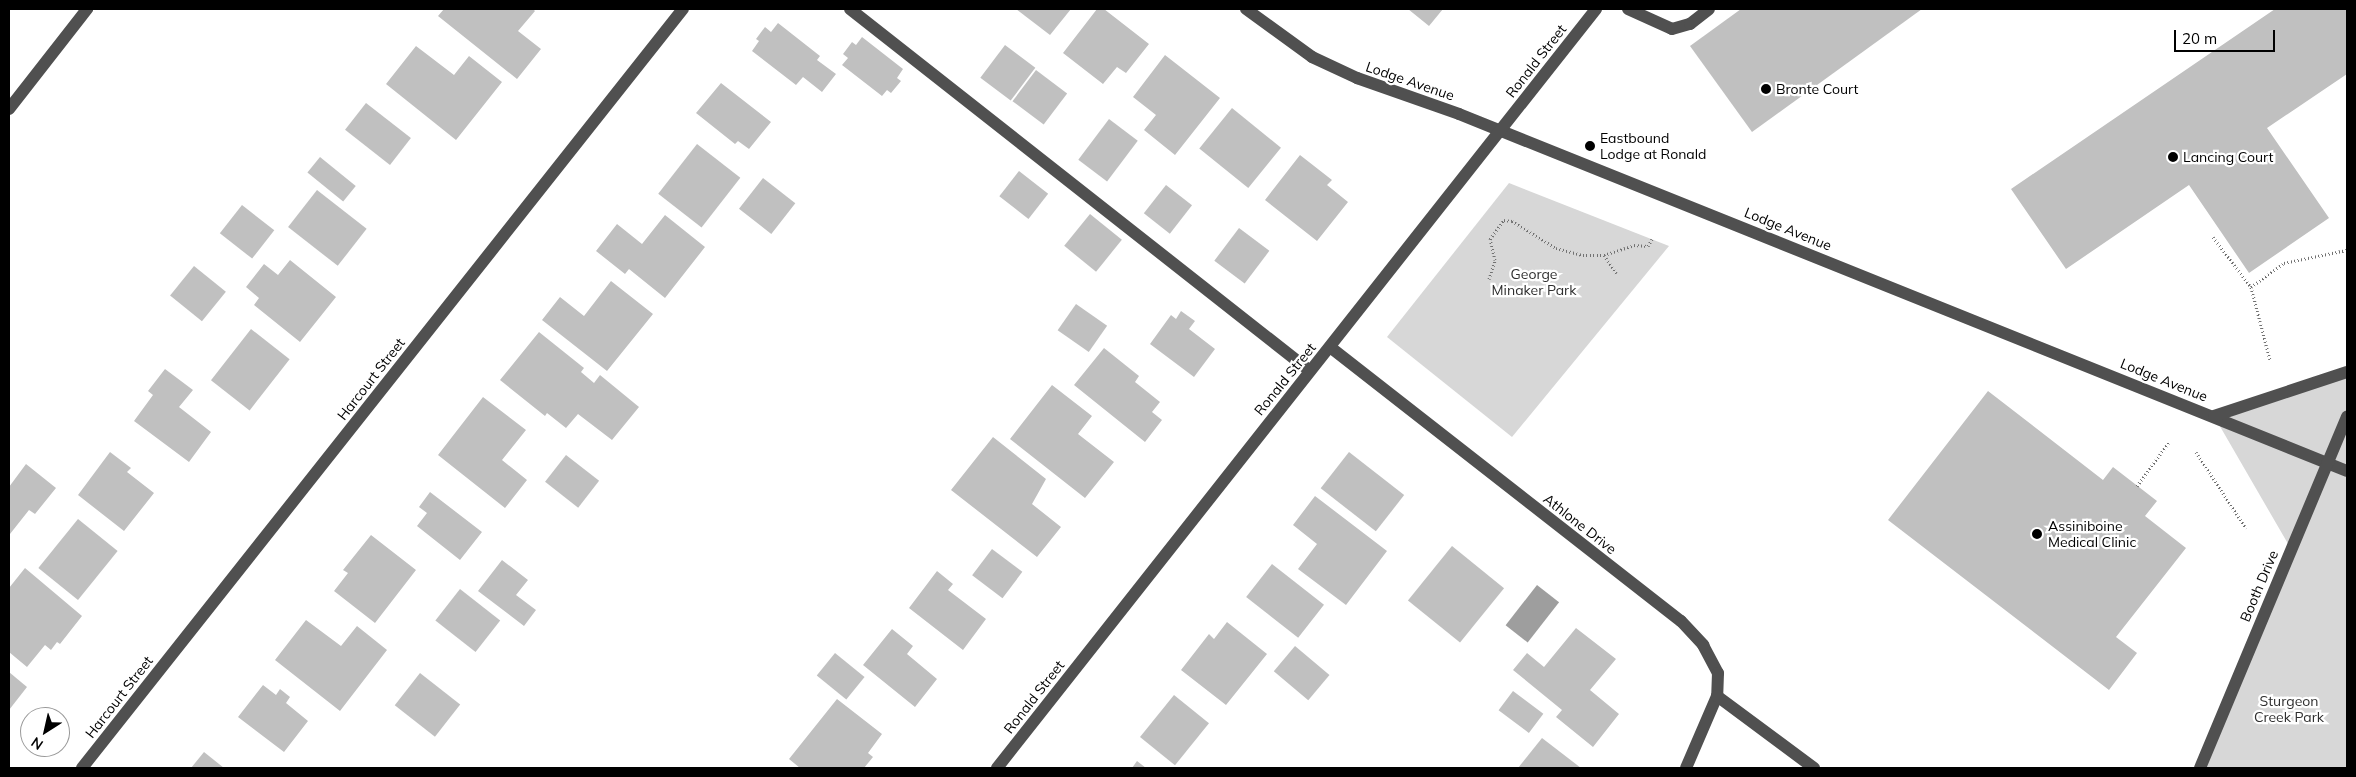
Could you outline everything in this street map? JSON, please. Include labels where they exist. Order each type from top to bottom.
[{"type":"street","points":[[9,109],[87,9]]},
{"type":"street","name":"Harcourt Street","points":[[82,768],[683,9]]},
{"type":"street","points":[[850,9],[1310,371]]},
{"type":"street","name":"Lodge Avenue","points":[[1246,9],[1312,57],[1357,78],[1500,130],[2347,471]]},
{"type":"street","name":"Ronald Street","points":[[997,768],[1596,9]]},
{"type":"street","points":[[1628,9],[1672,29],[1690,24],[1709,9]]},
{"type":"street","name":"Athlone Drive","points":[[1330,347],[1681,622],[1703,645],[1718,673],[1717,696],[1686,768]]},
{"type":"street","points":[[2214,416],[2347,372]]},
{"type":"street","name":"Booth Drive","points":[[2200,768],[2347,416]]},
{"type":"street","points":[[1717,696],[1814,768]]},
{"type":"path","points":[[1489,279],[1495,260],[1490,239],[1504,220],[1512,221],[1556,248],[1604,255],[1634,245],[1648,246],[1652,239]]},
{"type":"path","points":[[2212,237],[2251,287],[2270,360]]},
{"type":"path","points":[[2251,287],[2284,264],[2347,250]]},
{"type":"path","points":[[1604,255],[1616,273]]},
{"type":"path","points":[[2137,486],[2169,442]]},
{"type":"path","points":[[2196,452],[2246,528]]},
{"type":"green space","name":"George Minaker Park","points":[[1509,183],[1669,246],[1512,437],[1387,337]]},
{"type":"green space","name":"Sturgeon Creek Park","points":[[2347,372],[2347,768],[2200,768],[2291,549],[2214,416]]},
{"type":"shaded area","points":[[1537,585],[1559,602],[1528,642],[1506,625]]},
{"type":"building","points":[[444,9],[533,9],[535,11],[518,31],[541,49],[517,79],[438,16]]},
{"type":"building","points":[[1016,9],[1071,9],[1050,35]]},
{"type":"building","points":[[1097,9],[1104,9],[1149,44],[1126,73],[1117,67],[1103,84],[1063,53]]},
{"type":"building","points":[[1408,9],[1443,9],[1429,26]]},
{"type":"building","name":"Bronte Court","points":[[1741,9],[1922,9],[1752,132],[1690,46]]},
{"type":"building","name":"Lancing Court","points":[[2275,9],[2347,9],[2347,74],[2267,128],[2329,218],[2249,273],[2189,185],[2066,269],[2011,189]]},
{"type":"building","points":[[778,23],[820,56],[817,60],[836,74],[822,92],[803,77],[796,85],[752,51],[759,41],[756,39],[765,27],[771,32]]},
{"type":"building","points":[[862,37],[903,69],[897,78],[901,81],[891,93],[887,90],[882,96],[842,65],[848,58],[843,54],[852,42],[856,45]]},
{"type":"building","points":[[1005,45],[1035,68],[1011,101],[980,78]]},
{"type":"building","points":[[416,46],[454,75],[469,56],[502,82],[456,140],[386,84]]},
{"type":"building","points":[[1165,55],[1220,98],[1175,155],[1144,130],[1156,115],[1133,97]]},
{"type":"building","points":[[1036,70],[1067,93],[1044,125],[1013,101]]},
{"type":"building","points":[[721,83],[771,122],[749,149],[738,141],[735,144],[696,113]]},
{"type":"building","points":[[366,103],[411,138],[390,165],[345,130]]},
{"type":"building","points":[[1232,108],[1281,148],[1248,188],[1199,148]]},
{"type":"building","points":[[1109,119],[1138,141],[1107,181],[1078,160]]},
{"type":"building","points":[[697,144],[740,178],[702,228],[658,194]]},
{"type":"building","points":[[1300,155],[1332,180],[1327,185],[1348,202],[1317,241],[1265,200]]},
{"type":"building","points":[[320,157],[356,186],[343,201],[307,173]]},
{"type":"building","points":[[1019,171],[1048,194],[1028,219],[999,196]]},
{"type":"building","points":[[763,178],[795,203],[771,234],[739,209]]},
{"type":"building","points":[[1166,185],[1192,205],[1170,234],[1144,213]]},
{"type":"building","points":[[317,190],[367,229],[338,266],[288,227]]},
{"type":"building","points":[[242,205],[274,230],[252,259],[220,233]]},
{"type":"building","points":[[1090,214],[1122,240],[1096,272],[1064,246]]},
{"type":"building","points":[[665,215],[705,247],[665,298],[629,269],[625,274],[596,251],[617,224],[642,244]]},
{"type":"building","points":[[1239,228],[1269,251],[1245,284],[1214,261]]},
{"type":"building","points":[[290,260],[336,297],[300,342],[254,305],[259,298],[246,287],[264,264],[278,275]]},
{"type":"building","points":[[194,266],[226,292],[202,321],[170,296]]},
{"type":"building","points":[[611,281],[653,314],[607,371],[542,320],[560,297],[584,316]]},
{"type":"building","points":[[1076,304],[1107,326],[1089,352],[1058,330]]},
{"type":"building","points":[[1181,311],[1195,321],[1189,329],[1215,349],[1194,377],[1150,344],[1171,315],[1176,319]]},
{"type":"building","points":[[251,329],[290,359],[250,410],[211,380]]},
{"type":"building","points":[[539,332],[584,368],[581,372],[594,383],[600,375],[639,407],[612,440],[578,414],[566,428],[547,413],[545,416],[500,380]]},
{"type":"building","points":[[1104,348],[1139,376],[1135,382],[1160,402],[1152,412],[1162,420],[1145,442],[1074,385]]},
{"type":"building","points":[[165,369],[193,390],[179,407],[211,432],[189,462],[134,421],[153,395],[148,391]]},
{"type":"building","points":[[1052,385],[1092,416],[1078,434],[1114,462],[1085,498],[1010,439]]},
{"type":"building","name":"Assiniboine Medical Clinic","points":[[1988,391],[2103,480],[2113,467],[2157,501],[2145,516],[2186,548],[2116,637],[2137,653],[2109,690],[1888,520]]},
{"type":"building","points":[[483,397],[526,430],[502,460],[527,480],[505,508],[438,455]]},
{"type":"building","points":[[993,437],[1046,479],[1032,504],[1061,527],[1037,557],[951,490]]},
{"type":"building","points":[[110,452],[131,468],[127,472],[154,493],[124,531],[78,495]]},
{"type":"building","points":[[1349,452],[1404,495],[1376,531],[1321,488]]},
{"type":"building","points":[[566,455],[599,481],[578,508],[545,482]]},
{"type":"building","points":[[26,464],[56,488],[35,514],[29,510],[10,534],[9,487]]},
{"type":"building","points":[[430,492],[482,532],[460,560],[417,526],[427,513],[419,507]]},
{"type":"building","points":[[1315,496],[1387,551],[1346,605],[1298,569],[1317,544],[1293,525]]},
{"type":"building","points":[[78,519],[118,551],[78,600],[38,568]]},
{"type":"building","points":[[371,535],[416,570],[375,623],[334,591],[348,573],[343,570]]},
{"type":"building","points":[[1452,546],[1504,588],[1460,643],[1408,600]]},
{"type":"building","points":[[992,549],[1022,572],[1002,598],[972,575]]},
{"type":"building","points":[[502,560],[528,580],[516,595],[536,610],[524,626],[478,591]]},
{"type":"building","points":[[1272,564],[1324,605],[1298,638],[1246,597]]},
{"type":"building","points":[[25,568],[82,616],[60,644],[57,642],[51,650],[45,645],[27,667],[9,652],[9,588]]},
{"type":"building","points":[[937,571],[953,584],[948,590],[986,619],[963,650],[909,608]]},
{"type":"building","points":[[460,589],[500,620],[476,652],[435,621]]},
{"type":"building","points":[[306,620],[341,646],[357,626],[387,650],[340,711],[275,660]]},
{"type":"building","points":[[1227,622],[1267,654],[1226,705],[1181,670],[1209,634],[1214,639]]},
{"type":"building","points":[[1576,628],[1616,659],[1590,690],[1619,714],[1593,747],[1556,717],[1562,710],[1513,670],[1527,653],[1544,667]]},
{"type":"building","points":[[892,629],[913,646],[907,654],[937,679],[915,707],[863,665]]},
{"type":"building","points":[[1295,646],[1329,675],[1308,700],[1274,671]]},
{"type":"building","points":[[835,653],[865,677],[846,699],[817,676]]},
{"type":"building","points":[[9,672],[27,687],[9,710]]},
{"type":"building","points":[[420,673],[460,704],[435,737],[395,705]]},
{"type":"building","points":[[263,685],[276,695],[280,689],[290,697],[286,703],[308,721],[284,752],[238,717]]},
{"type":"building","points":[[1513,691],[1543,714],[1529,733],[1499,710]]},
{"type":"building","points":[[1174,695],[1209,723],[1175,765],[1140,737]]},
{"type":"building","points":[[837,699],[882,734],[868,753],[873,757],[864,768],[800,768],[789,759]]},
{"type":"building","points":[[1542,738],[1581,768],[1518,768]]},
{"type":"building","points":[[204,752],[224,768],[191,768]]},
{"type":"building","points":[[1137,761],[1146,768],[1132,768]]},
{"type":"place","name":"Bronte Court","points":[[1766,89]]},
{"type":"place","name":"Eastbound Lodge at Ronald","points":[[1590,146]]},
{"type":"place","name":"Lancing Court","points":[[2173,157]]},
{"type":"place","name":"Assiniboine Medical Clinic","points":[[2037,534]]}]
